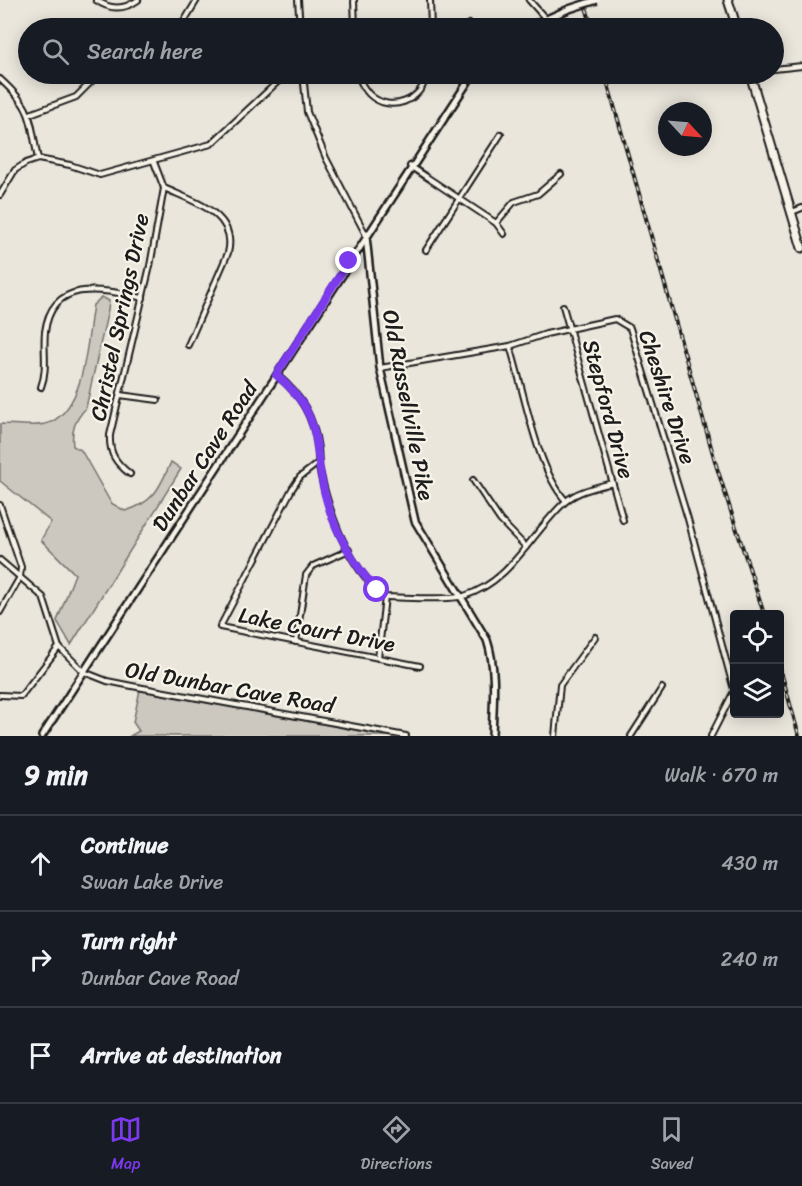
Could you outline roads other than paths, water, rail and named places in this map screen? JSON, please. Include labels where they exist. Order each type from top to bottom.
[{"type":"highway","points":[[728,0],[733,18]]},
{"type":"highway","points":[[753,84],[802,248]]},
{"type":"main road","points":[[545,18],[597,0]]},
{"type":"main road","name":"Dunbar Cave Road","points":[[42,736],[410,166],[466,84]]},
{"type":"main road","name":"Old Russellville Pike","points":[[366,235],[367,267],[380,368],[415,521],[487,639],[491,652],[492,736]]},
{"type":"street","points":[[96,0],[109,7],[118,8],[128,7],[138,0]]},
{"type":"street","points":[[186,18],[197,0]]},
{"type":"street","points":[[298,0],[299,18]]},
{"type":"street","points":[[354,0],[354,18]]},
{"type":"street","points":[[430,0],[431,18]]},
{"type":"street","points":[[529,0],[545,18]]},
{"type":"street","points":[[784,68],[802,66]]},
{"type":"street","points":[[0,79],[21,99],[30,114],[38,159]]},
{"type":"street","points":[[30,114],[76,97],[89,84]]},
{"type":"street","points":[[0,195],[15,170],[38,159],[70,165],[100,175],[154,162],[211,144],[275,84]]},
{"type":"street","name":"Old Russellville Pike","points":[[304,84],[307,112],[326,158],[366,235]]},
{"type":"street","points":[[362,84],[375,99],[397,104],[414,96],[424,84]]},
{"type":"street","points":[[426,250],[501,134]]},
{"type":"street","name":"Christel Springs Drive","points":[[130,474],[120,466],[111,452],[110,435],[143,298],[164,188],[154,162]]},
{"type":"street","points":[[410,166],[496,223],[504,234]]},
{"type":"street","points":[[496,223],[514,202],[538,194],[561,174]]},
{"type":"street","points":[[164,188],[215,213],[226,225],[230,238],[228,253],[188,345]]},
{"type":"street","points":[[792,213],[802,208]]},
{"type":"street","points":[[41,387],[45,376],[48,321],[61,301],[77,291],[95,289],[143,298]]},
{"type":"street","name":"Stepford Drive","points":[[563,306],[623,520]]},
{"type":"street","name":"Cheshire Drive","points":[[380,368],[510,346],[615,319],[623,321],[633,333],[688,519],[730,673]]},
{"type":"street","points":[[510,346],[546,468],[554,488],[566,501]]},
{"type":"street","points":[[276,375],[296,391],[307,409],[314,429],[318,463],[327,504],[349,550],[367,580],[385,597],[462,597],[499,577],[566,501],[590,489],[612,483]]},
{"type":"street","points":[[120,395],[158,400]]},
{"type":"street","name":"Lake Court Drive","points":[[318,463],[300,477],[292,489],[220,627],[420,666]]},
{"type":"street","points":[[473,480],[500,520],[526,547]]},
{"type":"street","points":[[0,505],[20,561],[20,577],[1,609]]},
{"type":"street","points":[[296,642],[306,575],[313,566],[349,550]]},
{"type":"street","points":[[0,560],[43,597],[58,647],[84,672]]},
{"type":"street","points":[[378,658],[385,597]]},
{"type":"street","points":[[555,736],[560,685],[595,637]]},
{"type":"street","points":[[0,695],[21,696],[58,647]]},
{"type":"street","name":"Old Dunbar Cave Road","points":[[84,672],[106,681],[406,736]]},
{"type":"street","points":[[631,736],[662,688]]},
{"type":"street","name":"Cheshire Drive","points":[[711,736],[730,700]]},
{"type":"railway","points":[[584,0],[589,18]]},
{"type":"railway","points":[[608,84],[717,468],[763,610]]},
{"type":"railway","points":[[784,682],[799,736]]}]
